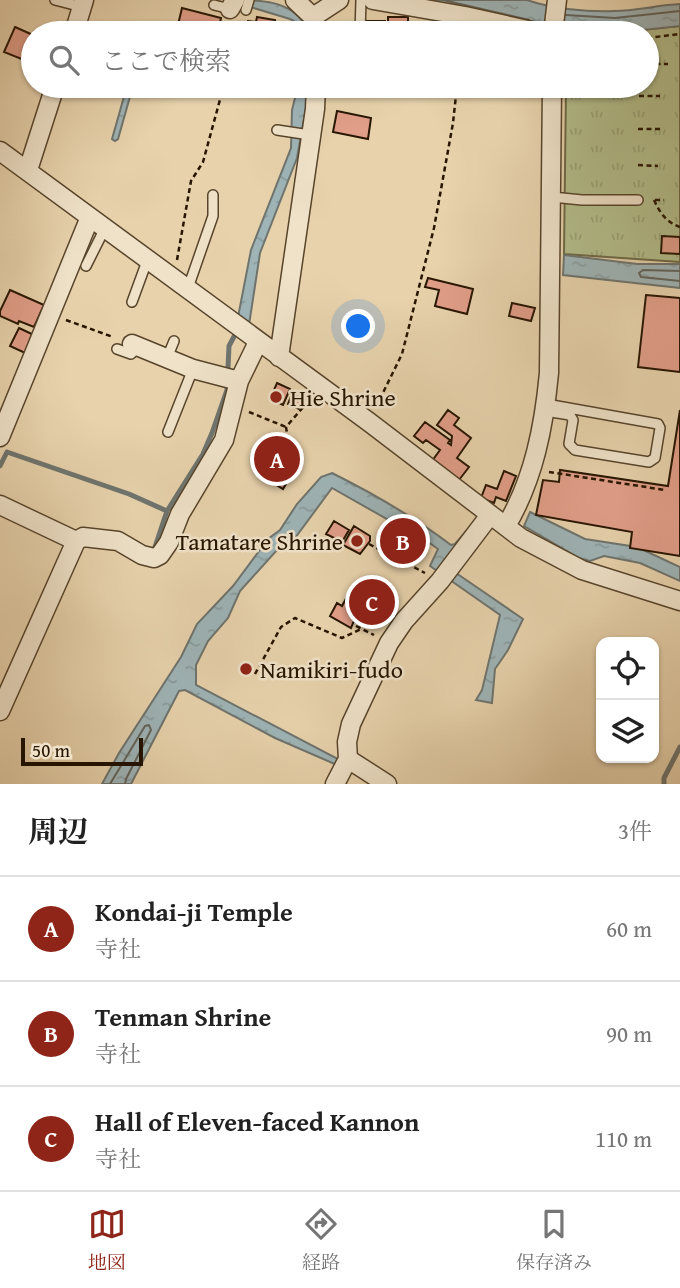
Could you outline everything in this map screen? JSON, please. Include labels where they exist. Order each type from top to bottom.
[{"type":"street","points":[[297,0],[313,21]]},
{"type":"street","points":[[320,21],[339,0]]},
{"type":"street","points":[[373,0],[488,21]]},
{"type":"street","points":[[551,1],[552,21]]},
{"type":"street","points":[[78,21],[83,3]]},
{"type":"street","points":[[27,170],[51,98]]},
{"type":"street","points":[[279,357],[314,98]]},
{"type":"street","points":[[506,526],[519,505],[532,470],[546,407],[549,373],[552,98]]},
{"type":"street","points":[[0,151],[539,549],[582,569],[680,601]]},
{"type":"street","points":[[0,437],[90,217]]},
{"type":"street","points":[[0,711],[76,541],[83,537],[118,541],[142,555],[154,558],[160,555],[169,542],[180,514],[224,439],[233,405],[232,379],[245,332]]},
{"type":"street","points":[[129,347],[232,379]]},
{"type":"street","points":[[0,505],[76,541]]},
{"type":"street","points":[[335,784],[348,758],[347,742],[351,724],[389,643],[417,604],[440,581],[490,515]]},
{"type":"street","points":[[348,758],[387,784]]},
{"type":"lane","points":[[55,0],[83,3]]},
{"type":"lane","points":[[360,21],[361,0]]},
{"type":"lane","points":[[281,130],[308,135]]},
{"type":"lane","points":[[187,290],[213,216],[212,194]]},
{"type":"lane","points":[[552,197],[638,200]]},
{"type":"lane","points":[[86,266],[105,228]]},
{"type":"lane","points":[[132,302],[148,261]]},
{"type":"lane","points":[[167,358],[174,341]]},
{"type":"lane","points":[[168,432],[193,369]]},
{"type":"lane","points":[[546,407],[658,424],[660,428],[655,458],[649,462],[575,450],[569,444],[573,420],[570,415],[546,407]]},
{"type":"path","points":[[659,37],[680,34]]},
{"type":"path","points":[[659,64],[668,64]]},
{"type":"path","points":[[170,276],[176,267],[191,181],[203,162],[220,98]]},
{"type":"path","points":[[369,422],[402,354],[433,228],[456,98]]},
{"type":"path","points":[[638,129],[660,129]]},
{"type":"path","points":[[638,165],[659,166]]},
{"type":"path","points":[[654,200],[660,213],[680,227]]},
{"type":"path","points":[[49,314],[129,347]]},
{"type":"path","points":[[288,440],[286,427],[320,388]]},
{"type":"path","points":[[233,405],[286,427]]},
{"type":"path","points":[[532,470],[665,490]]},
{"type":"path","points":[[369,544],[440,581]]},
{"type":"path","points":[[393,557],[400,544]]},
{"type":"path","points":[[255,674],[281,627],[295,618],[342,638],[361,628]]},
{"type":"green space","points":[[680,26],[680,262],[564,254],[566,98],[659,98],[659,28]]},
{"type":"water","points":[[227,0],[277,4],[287,8],[303,21]]},
{"type":"water","points":[[403,0],[527,0],[559,8],[604,11],[680,4],[680,26],[659,28],[659,21],[502,21]]},
{"type":"water","points":[[124,98],[130,98],[118,139],[112,139]]},
{"type":"water","points":[[295,98],[308,98],[297,158],[260,253],[249,325],[238,317],[251,250],[291,148]]},
{"type":"water","points":[[564,255],[637,264],[680,264],[680,288],[563,275]]},
{"type":"water","points":[[332,473],[393,506],[451,545],[455,544],[472,524],[473,531],[456,573],[523,619],[495,669],[492,703],[476,700],[482,690],[500,615],[430,566],[438,549],[332,488],[295,538],[277,550],[240,591],[228,618],[208,641],[196,665],[196,685],[338,759],[337,765],[275,738],[185,690],[179,691],[131,784],[102,784],[181,657],[197,624],[233,586],[268,539],[280,530],[297,504],[321,477]]},
{"type":"water","points":[[530,512],[585,539],[637,547],[680,567],[680,581],[640,563],[604,556],[590,561],[579,558],[524,526]]},
{"type":"building","points":[[182,8],[221,18],[220,21],[179,21]]},
{"type":"building","points":[[257,17],[275,20],[275,21],[256,21]]},
{"type":"building","points":[[388,17],[408,17],[408,21],[388,21]]},
{"type":"building","points":[[441,18],[454,18],[454,21],[441,21]]},
{"type":"building","points":[[15,27],[21,30],[21,59],[4,52]]},
{"type":"building","points":[[337,111],[371,118],[368,139],[333,132]]},
{"type":"building","points":[[662,236],[680,237],[680,254],[661,253]]},
{"type":"building","points":[[428,278],[473,289],[467,314],[435,306],[439,290],[425,287]]},
{"type":"building","points":[[10,290],[44,305],[34,327],[0,316]]},
{"type":"building","points":[[646,295],[680,298],[680,372],[638,367]]},
{"type":"building","points":[[512,303],[535,308],[531,321],[509,316]]},
{"type":"building","points":[[19,328],[34,335],[25,353],[10,346]]},
{"type":"building","points":[[277,383],[290,389],[283,405],[270,399]]},
{"type":"building","points":[[292,394],[303,399],[299,409],[288,404]]},
{"type":"building","points":[[448,410],[459,418],[454,425],[471,438],[457,458],[469,467],[459,480],[432,461],[440,450],[426,440],[423,443],[414,436],[425,422],[450,440],[448,443],[451,445],[452,436],[437,425]]},
{"type":"building","points":[[680,410],[680,556],[630,548],[632,532],[536,515],[543,480],[559,482],[560,470],[668,486]]},
{"type":"building","points":[[281,444],[286,447],[287,444],[302,457],[283,489],[262,476]]},
{"type":"building","points":[[504,471],[516,476],[506,501],[496,497],[494,503],[481,498],[486,485],[497,489]]},
{"type":"building","points":[[334,521],[349,530],[342,542],[326,534]]},
{"type":"building","points":[[354,526],[370,536],[370,541],[360,554],[343,545]]},
{"type":"building","points":[[401,536],[407,540],[404,545],[398,542]]},
{"type":"building","points":[[369,592],[384,602],[377,612],[362,603]]},
{"type":"building","points":[[348,595],[361,603],[351,628],[330,616],[337,603],[342,606]]},
{"type":"waterway","points":[[154,550],[167,511],[203,454],[212,433],[227,390],[229,346],[237,331]]},
{"type":"waterway","points":[[0,466],[7,452],[129,494],[167,511]]},
{"type":"waterway","points":[[664,784],[664,778],[680,747]]},
{"type":"place","name":"Hie Shrine","points":[[276,397]]},
{"type":"place","name":"Kondai-ji Temple","points":[[277,459]]},
{"type":"place","name":"Tamatare Shrine","points":[[357,541]]},
{"type":"place","name":"Tenman Shrine","points":[[403,541]]},
{"type":"place","name":"Hall of Eleven-faced Kannon","points":[[372,602]]},
{"type":"place","name":"Namikiri-fudo","points":[[246,669]]}]
